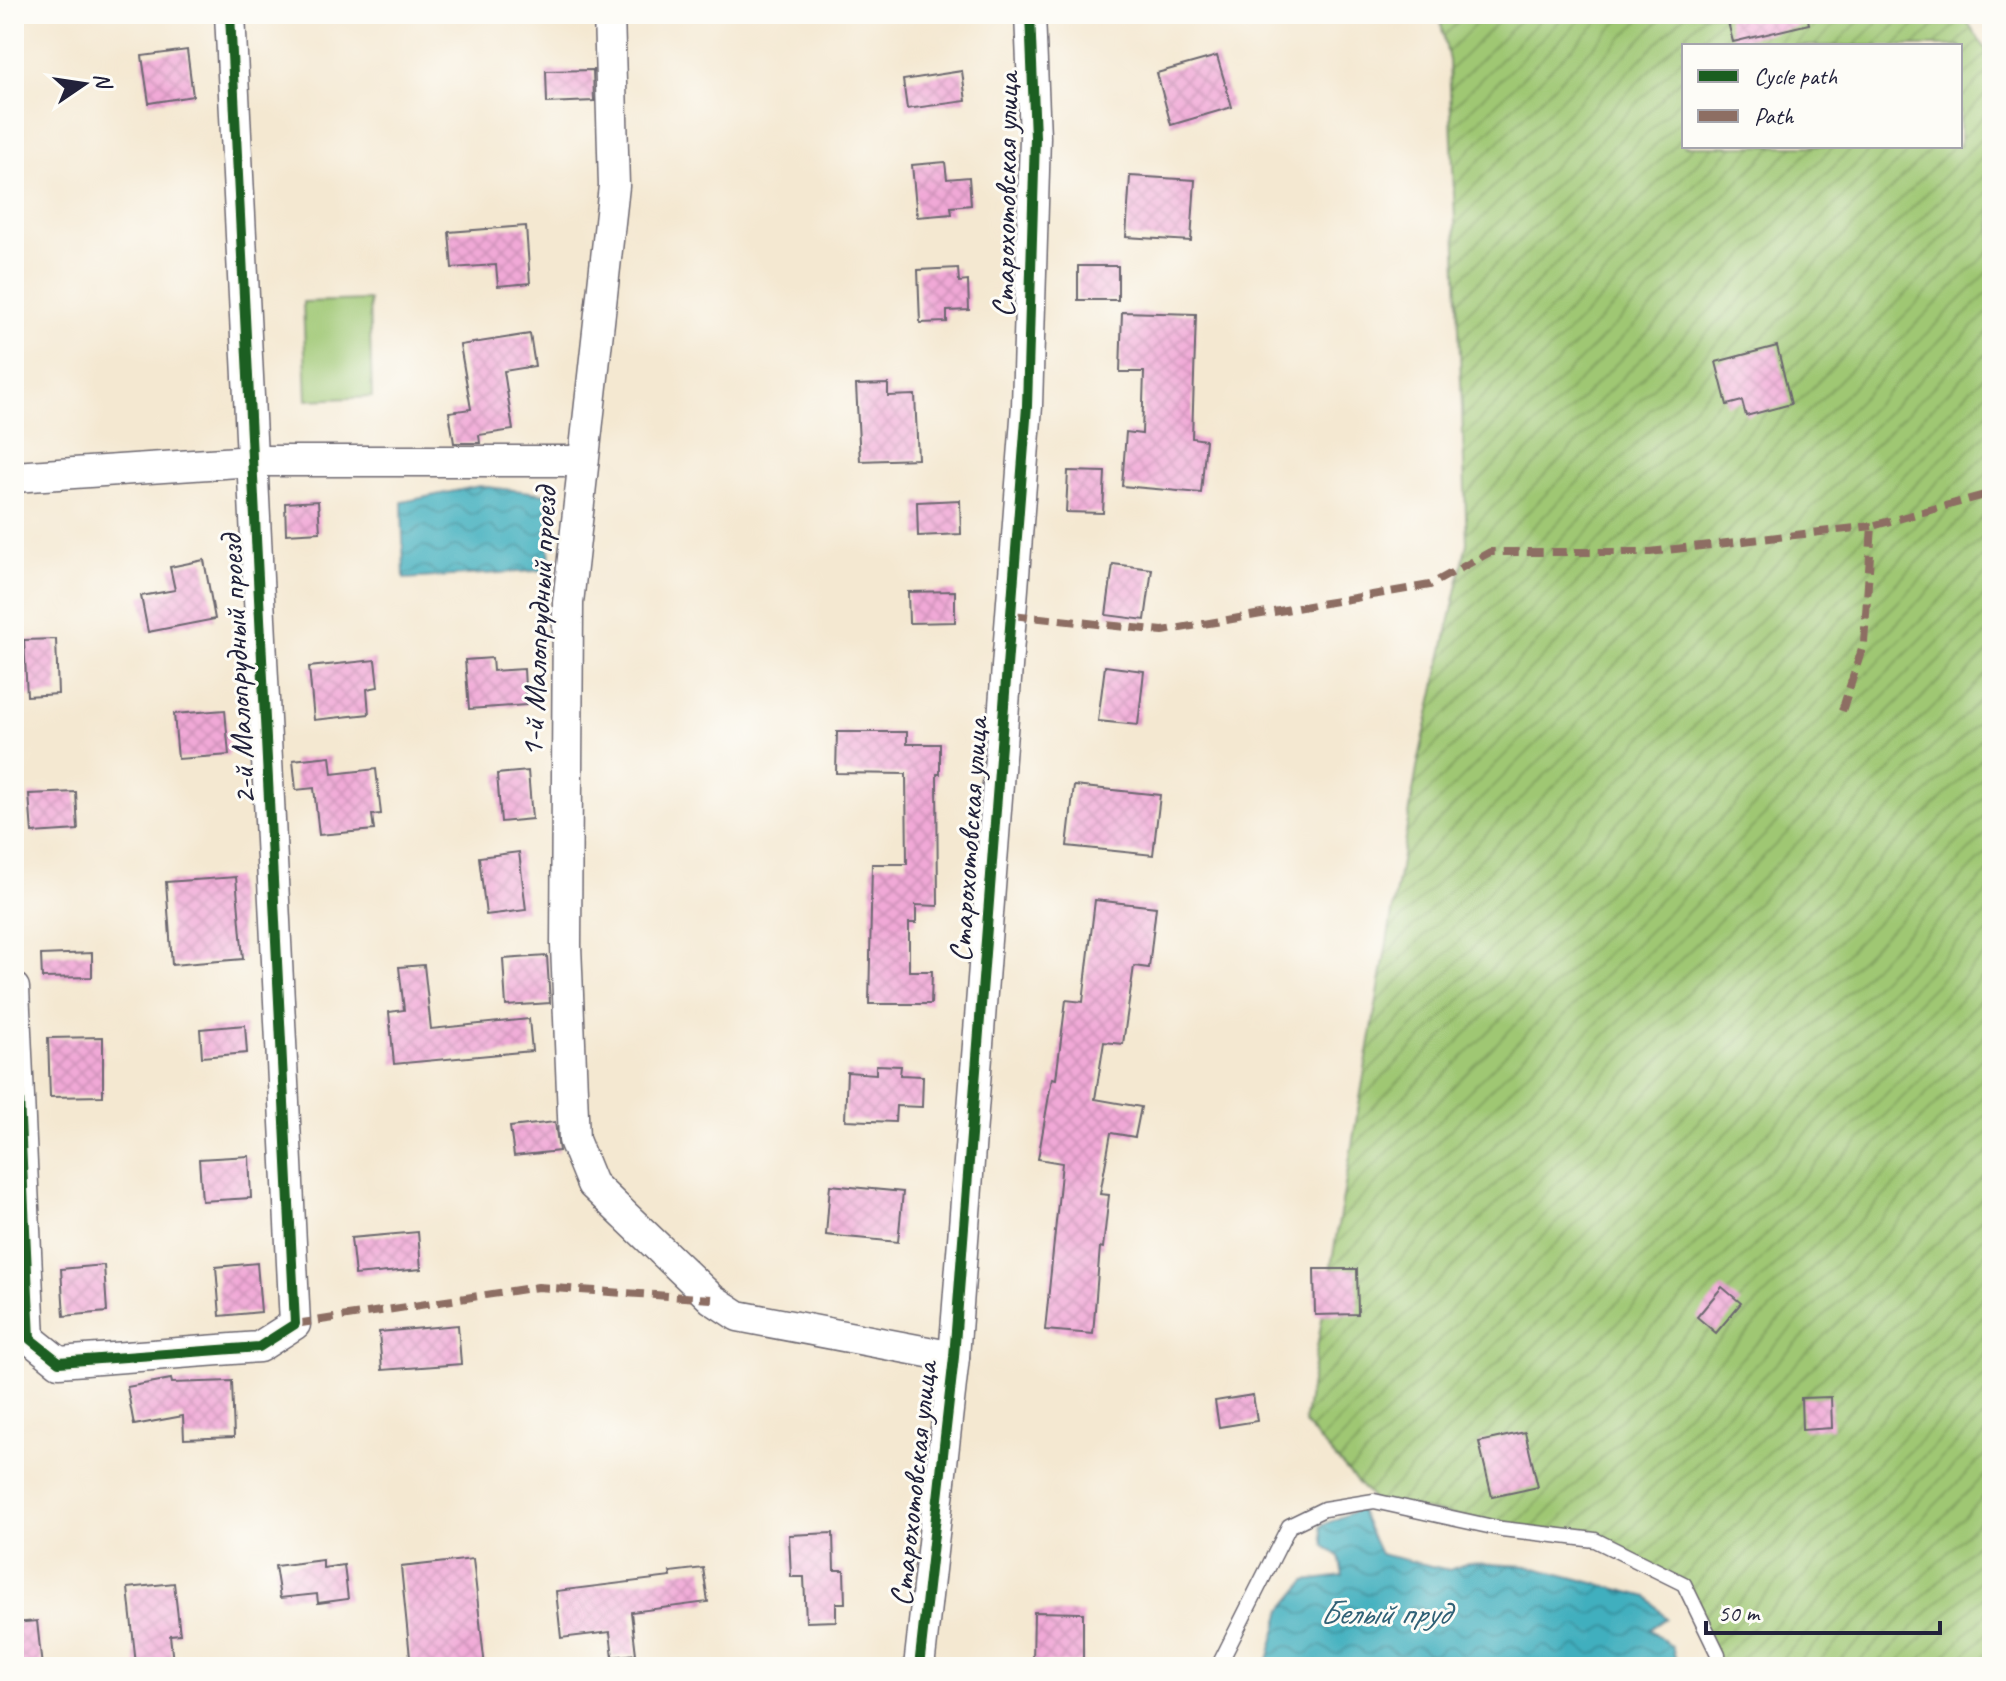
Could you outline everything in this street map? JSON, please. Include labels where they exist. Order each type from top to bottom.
[{"type":"street","name":"2-й Малопрудный проезд","points":[[14,988],[30,1339],[59,1362],[259,1347],[295,1324],[230,14]]},
{"type":"street","name":"1-й Малопрудный проезд","points":[[609,14],[614,186],[568,603],[566,946],[574,1140],[592,1184],[712,1299],[738,1316],[954,1357]]},
{"type":"street","name":"Старохотовская улица","points":[[919,1667],[954,1357],[1027,406],[1035,137],[1030,14]]},
{"type":"street","points":[[14,477],[253,461],[582,461]]},
{"type":"lane","points":[[1218,1667],[1289,1526],[1324,1509],[1374,1501],[1502,1529],[1595,1540],[1684,1584],[1718,1654],[1719,1667]]},
{"type":"green space","points":[[1439,14],[1962,14],[1992,58],[1992,1667],[1719,1667],[1684,1584],[1595,1540],[1374,1501],[1304,1423],[1418,763],[1467,543],[1449,61]]},
{"type":"green space","points":[[369,300],[372,397],[307,400],[303,302]]},
{"type":"water","points":[[479,486],[547,494],[550,570],[404,579],[402,502]]},
{"type":"water","name":"Белый пруд","points":[[1359,1509],[1380,1554],[1449,1570],[1468,1563],[1528,1566],[1648,1597],[1666,1618],[1650,1629],[1672,1647],[1678,1667],[1266,1667],[1282,1610],[1306,1581],[1343,1576],[1339,1556],[1324,1546],[1321,1526]]},
{"type":"building","points":[[1726,14],[1807,14],[1809,24],[1733,42]]},
{"type":"building","points":[[187,50],[193,96],[149,103],[142,56]]},
{"type":"building","points":[[1217,56],[1232,107],[1171,125],[1157,73]]},
{"type":"building","points":[[593,70],[594,101],[547,103],[546,71]]},
{"type":"building","points":[[962,71],[966,101],[907,109],[903,80]]},
{"type":"building","points":[[945,162],[947,179],[969,177],[971,205],[951,207],[952,214],[917,217],[912,165]]},
{"type":"building","points":[[1130,176],[1195,180],[1191,241],[1126,237]]},
{"type":"building","points":[[526,226],[530,283],[498,286],[496,265],[452,268],[449,232]]},
{"type":"building","points":[[1078,266],[1118,266],[1118,300],[1078,300]]},
{"type":"building","points":[[958,268],[959,282],[968,281],[969,310],[947,311],[947,322],[920,323],[918,270]]},
{"type":"building","points":[[1122,312],[1196,314],[1192,438],[1206,440],[1201,493],[1122,486],[1126,432],[1142,434],[1144,372],[1120,372]]},
{"type":"building","points":[[530,334],[535,366],[504,371],[513,430],[479,435],[480,443],[454,443],[449,412],[471,409],[460,345]]},
{"type":"building","points":[[1777,346],[1791,404],[1746,416],[1742,401],[1727,405],[1716,362]]},
{"type":"building","points":[[888,384],[888,396],[915,395],[918,459],[860,461],[856,385]]},
{"type":"building","points":[[1068,471],[1105,472],[1103,513],[1066,512]]},
{"type":"building","points":[[960,500],[961,534],[918,536],[917,502]]},
{"type":"building","points":[[318,501],[320,532],[286,534],[285,503]]},
{"type":"building","points":[[204,560],[215,619],[148,632],[141,596],[175,590],[170,567]]},
{"type":"building","points":[[1113,564],[1152,569],[1145,620],[1106,615]]},
{"type":"building","points":[[955,591],[955,622],[909,623],[908,592]]},
{"type":"building","points":[[56,639],[58,694],[27,696],[24,640]]},
{"type":"building","points":[[492,658],[493,671],[524,669],[526,705],[469,709],[465,660]]},
{"type":"building","points":[[375,660],[378,687],[367,689],[369,714],[314,720],[309,667]]},
{"type":"building","points":[[1105,666],[1144,671],[1138,725],[1098,721]]},
{"type":"building","points":[[225,710],[229,755],[178,759],[174,714]]},
{"type":"building","points":[[837,732],[907,732],[907,744],[940,744],[940,774],[937,774],[938,906],[916,905],[916,923],[909,923],[909,971],[932,971],[931,1004],[869,1004],[872,864],[907,864],[906,774],[836,773]]},
{"type":"building","points":[[330,756],[332,774],[376,769],[381,814],[372,815],[374,830],[319,835],[314,788],[296,790],[293,760]]},
{"type":"building","points":[[528,771],[532,819],[501,822],[497,774]]},
{"type":"building","points":[[1074,786],[1160,795],[1153,855],[1067,846]]},
{"type":"building","points":[[76,792],[78,830],[32,833],[29,794]]},
{"type":"building","points":[[519,852],[526,910],[486,915],[479,857]]},
{"type":"building","points":[[236,877],[243,959],[172,965],[166,882]]},
{"type":"building","points":[[1095,900],[1156,907],[1149,968],[1134,966],[1123,1044],[1104,1042],[1095,1099],[1141,1107],[1135,1137],[1111,1133],[1100,1194],[1109,1195],[1103,1248],[1100,1247],[1093,1334],[1045,1330],[1062,1163],[1038,1159],[1052,1078],[1056,1079],[1066,1000],[1083,1002]]},
{"type":"building","points":[[92,953],[92,977],[42,978],[41,955]]},
{"type":"building","points":[[547,956],[550,1003],[506,1006],[503,959]]},
{"type":"building","points":[[424,965],[431,1029],[529,1019],[532,1051],[394,1064],[389,1012],[404,1010],[399,967]]},
{"type":"building","points":[[245,1025],[247,1053],[202,1057],[200,1029]]},
{"type":"building","points":[[103,1037],[103,1096],[50,1097],[48,1038]]},
{"type":"building","points":[[876,1065],[901,1066],[900,1075],[923,1076],[922,1107],[896,1106],[895,1122],[845,1120],[847,1072],[876,1074]]},
{"type":"building","points":[[555,1122],[559,1151],[514,1156],[510,1127]]},
{"type":"building","points":[[249,1156],[251,1198],[202,1201],[199,1159]]},
{"type":"building","points":[[830,1185],[903,1192],[898,1242],[826,1235]]},
{"type":"building","points":[[418,1232],[421,1269],[355,1275],[351,1238]]},
{"type":"building","points":[[257,1263],[261,1312],[220,1316],[216,1267]]},
{"type":"building","points":[[104,1265],[107,1312],[64,1316],[61,1269]]},
{"type":"building","points":[[1314,1269],[1357,1269],[1358,1314],[1315,1315]]},
{"type":"building","points":[[1722,1287],[1741,1303],[1716,1333],[1697,1317]]},
{"type":"building","points":[[458,1325],[461,1364],[382,1370],[379,1332]]},
{"type":"building","points":[[171,1379],[172,1383],[232,1381],[234,1437],[184,1439],[183,1416],[134,1425],[127,1387]]},
{"type":"building","points":[[1253,1395],[1257,1421],[1219,1427],[1215,1401]]},
{"type":"building","points":[[1831,1397],[1832,1428],[1802,1430],[1801,1398]]},
{"type":"building","points":[[1525,1432],[1538,1487],[1492,1497],[1479,1442]]},
{"type":"building","points":[[833,1533],[834,1570],[844,1570],[845,1603],[836,1603],[836,1621],[806,1622],[804,1577],[791,1577],[789,1535]]},
{"type":"building","points":[[473,1559],[485,1667],[411,1667],[401,1567]]},
{"type":"building","points":[[323,1560],[323,1568],[344,1565],[348,1599],[318,1603],[317,1594],[280,1598],[275,1566]]},
{"type":"building","points":[[703,1568],[708,1602],[631,1612],[636,1654],[613,1657],[610,1632],[561,1638],[556,1591],[671,1577],[670,1572]]},
{"type":"building","points":[[174,1583],[180,1634],[170,1635],[173,1662],[136,1665],[128,1588]]},
{"type":"building","points":[[1034,1612],[1083,1613],[1083,1663],[1033,1663]]},
{"type":"building","points":[[37,1621],[42,1667],[14,1667],[14,1623]]},
{"type":"marked path","points":[[1842,711],[1864,643],[1872,526],[1992,493]]},
{"type":"marked path","points":[[1012,615],[1163,631],[1430,585],[1490,552],[1650,552],[1872,526]]},
{"type":"marked path","points":[[295,1324],[538,1287],[712,1299]]},
{"type":"cycle path","points":[[14,988],[30,1339],[59,1362],[259,1347],[295,1324],[230,14]]},
{"type":"cycle path","points":[[919,1667],[954,1357],[1027,406],[1035,137],[1030,14]]}]
